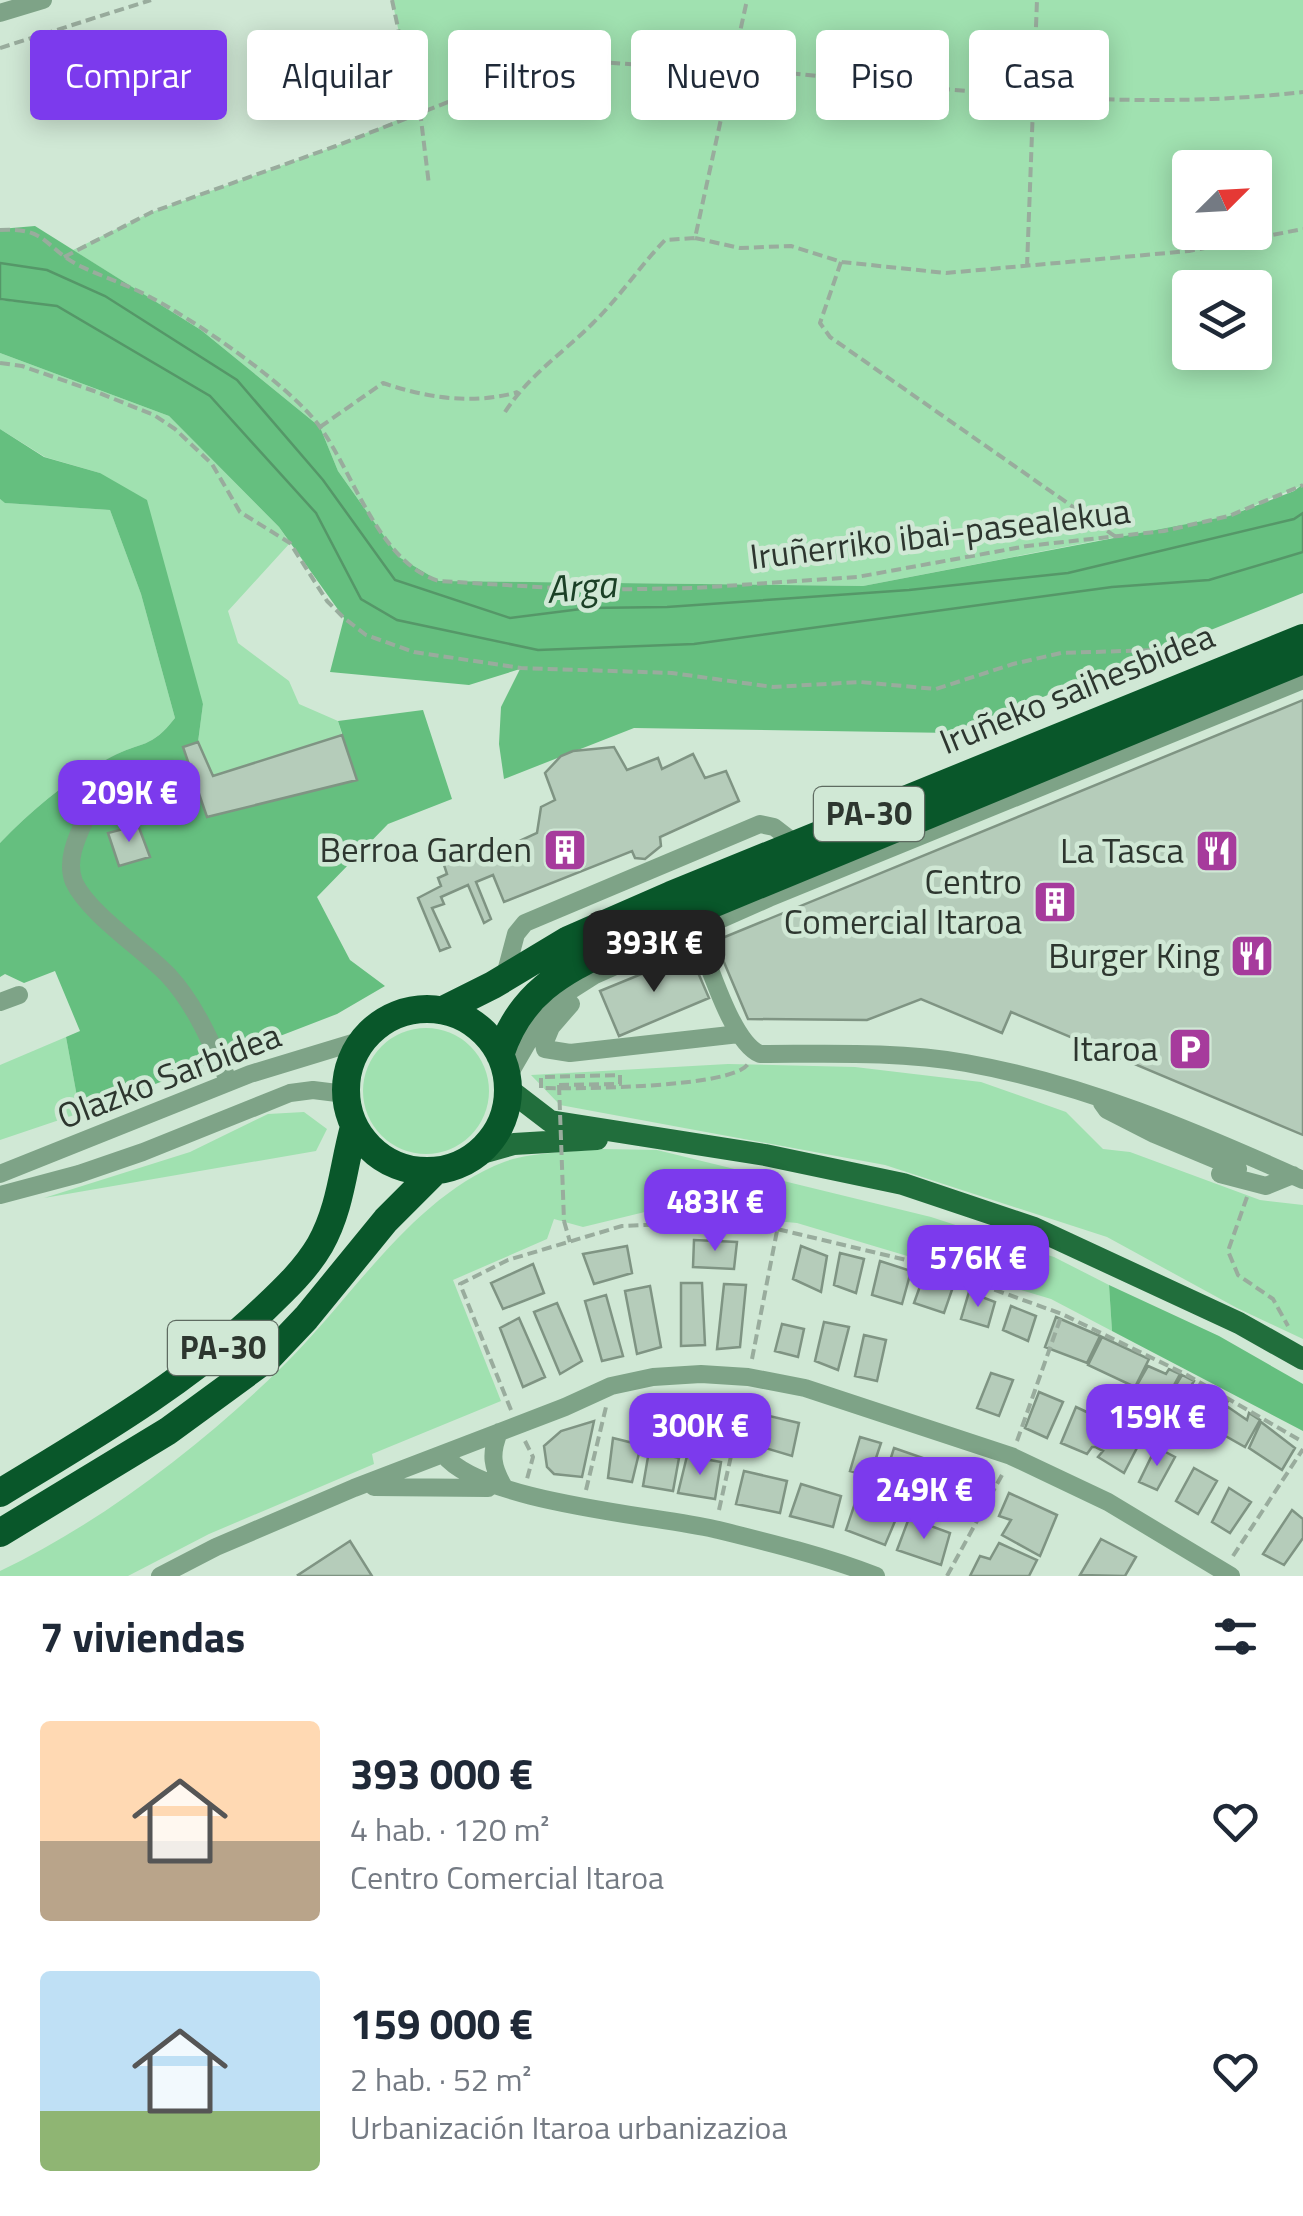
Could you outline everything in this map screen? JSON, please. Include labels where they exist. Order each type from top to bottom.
[{"type":"highway","name":"Iruñeko saihesbidea","points":[[443,1010],[568,940],[1303,638]]},
{"type":"highway","name":"Iruñeko saihesbidea","points":[[505,1074],[509,1027],[526,1003],[551,982],[635,936],[1303,660]]},
{"type":"highway","name":"PA-30","points":[[362,1040],[385,1019],[413,1009],[443,1010]]},
{"type":"highway","points":[[443,1010],[467,1018],[486,1034],[505,1074]]},
{"type":"highway","points":[[345,1094],[349,1065],[362,1040]]},
{"type":"highway","name":"PA-30","points":[[0,1533],[168,1431],[269,1356],[306,1318],[386,1220],[435,1171],[476,1155],[491,1140],[508,1100],[505,1074]]},
{"type":"highway","name":"PA-30","points":[[0,1493],[114,1424],[224,1347],[294,1281],[320,1245],[338,1207],[354,1127],[345,1094]]},
{"type":"highway","points":[[354,1127],[374,1152],[402,1168],[435,1171]]},
{"type":"highway","points":[[0,1547],[61,1510],[116,1464]]},
{"type":"main road","points":[[505,1074],[550,1121],[765,1155],[902,1184],[1034,1228],[1240,1323],[1299,1356]]},
{"type":"main road","points":[[476,1155],[514,1144],[608,1140],[634,1134]]},
{"type":"street","points":[[0,13],[43,0]]},
{"type":"street","points":[[505,1074],[562,996],[627,960],[1153,751],[1303,680]]},
{"type":"street","points":[[190,804],[160,797],[126,798],[87,815],[73,846],[74,880],[95,907],[167,974],[190,1002],[229,1082]]},
{"type":"street","points":[[695,930],[739,1034],[751,1050],[760,1054],[884,1055],[964,1063],[1095,1095],[1298,1178]]},
{"type":"street","points":[[627,960],[564,1010],[544,1044],[546,1049],[570,1053],[739,1034]]},
{"type":"street","points":[[0,1002],[18,995]]},
{"type":"street","name":"Olazko Sarbidea","points":[[0,1174],[229,1082],[362,1040]]},
{"type":"street","name":"Olazko Sarbidea","points":[[0,1195],[143,1152],[290,1093],[313,1090],[345,1094]]},
{"type":"street","points":[[1095,1095],[1107,1110],[1266,1186],[1298,1178]]},
{"type":"street","points":[[1150,1146],[1238,1181],[1244,1176]]},
{"type":"street","points":[[160,1576],[216,1546],[611,1386],[653,1377],[701,1374],[748,1377],[806,1388],[1011,1456],[1108,1502],[1227,1573]]},
{"type":"street","points":[[504,1487],[492,1463],[508,1429]]},
{"type":"street","points":[[444,1454],[463,1471],[523,1493],[714,1530],[876,1576]]},
{"type":"street","points":[[354,1488],[504,1487]]},
{"type":"path","points":[[0,48],[152,0]]},
{"type":"path","points":[[392,0],[399,30]]},
{"type":"path","points":[[740,30],[748,0]]},
{"type":"path","points":[[1036,30],[1037,0]]},
{"type":"path","points":[[428,108],[558,60],[631,65]]},
{"type":"path","points":[[796,73],[969,89]]},
{"type":"path","points":[[1109,97],[1230,100],[1303,92]]},
{"type":"path","points":[[64,257],[152,212],[399,120]]},
{"type":"path","points":[[419,120],[429,184]]},
{"type":"path","points":[[696,238],[721,120]]},
{"type":"path","points":[[1027,267],[1034,120]]},
{"type":"path","points":[[504,412],[554,355],[594,323],[666,240],[696,238],[740,248],[790,246],[842,262],[946,273],[1189,251],[1303,228]]},
{"type":"path","name":"Iruñerriko ibai-pasealekua","points":[[0,230],[39,234],[64,257],[150,296],[210,334],[299,404],[320,427],[399,557],[424,576],[439,581],[587,590],[826,580],[1027,546],[1164,531],[1229,516],[1303,485]]},
{"type":"path","points":[[842,262],[820,323],[830,338],[1116,536]]},
{"type":"path","points":[[0,363],[22,366],[94,392],[154,415],[175,428],[212,464],[240,512],[290,543],[327,600],[344,618],[366,634],[414,652],[522,668],[672,673],[773,687],[860,682],[936,689],[1013,664],[1061,654],[1136,650],[1155,650],[1168,656],[1185,674]]},
{"type":"path","points":[[320,427],[383,383],[425,397],[488,401],[518,392]]},
{"type":"path","points":[[558,1089],[620,1084],[620,1076],[541,1077],[541,1088],[558,1089],[630,1087],[719,1078],[741,1073],[748,1064]]},
{"type":"path","points":[[558,1089],[564,1221],[570,1242]]},
{"type":"path","points":[[1244,1176],[1228,1251],[1238,1274],[1272,1300],[1292,1334],[1299,1356]]},
{"type":"path","points":[[523,1493],[533,1457],[508,1429],[460,1284],[508,1260],[622,1226],[718,1222],[777,1229],[923,1264],[1062,1314],[1186,1375],[1303,1446],[1227,1573]]},
{"type":"path","points":[[583,1504],[611,1386]]},
{"type":"shaded area","points":[[392,0],[1303,0],[1303,485],[1229,516],[1164,531],[863,586],[439,581],[399,557],[338,471],[320,427],[201,330],[73,250],[152,212],[397,120],[428,120],[428,30],[398,30]]},
{"type":"shaded area","points":[[35,226],[201,330],[320,427],[338,471],[399,557],[439,581],[863,586],[1229,516],[1303,484],[1303,513],[1294,519],[1068,573],[909,590],[667,607],[589,608],[510,618],[395,580],[323,480],[237,380],[47,270],[0,263],[0,229]]},
{"type":"shaded area","points":[[0,263],[47,270],[105,296],[237,380],[323,480],[395,580],[510,618],[589,608],[667,607],[909,590],[1068,573],[1294,519],[1303,513],[1303,552],[1209,580],[1112,587],[694,644],[538,650],[397,620],[361,599],[316,513],[210,396],[57,306],[0,299]]},
{"type":"shaded area","points":[[0,300],[57,306],[210,396],[316,513],[361,599],[398,620],[538,650],[694,644],[1112,587],[1209,580],[1303,552],[1303,593],[953,733],[634,728],[504,779],[499,744],[501,707],[520,669],[469,685],[330,672],[344,618],[279,527],[169,416],[0,353]]},
{"type":"shaded area","points":[[0,353],[169,416],[279,527],[290,543],[228,611],[238,643],[289,681],[299,704],[338,721],[342,735],[213,776],[198,742],[203,704],[100,473],[45,457],[0,429]]},
{"type":"shaded area","points":[[0,429],[44,457],[100,473],[147,500],[203,704],[198,742],[183,747],[207,817],[357,780],[338,721],[423,710],[452,799],[388,824],[317,897],[350,960],[385,986],[337,1014],[80,1113],[66,1037],[80,1031],[55,971],[24,983],[5,974],[0,977],[0,843],[66,785],[111,757],[152,740],[175,718],[141,594],[110,510],[5,503],[0,499]]},
{"type":"shaded area","points":[[0,499],[6,503],[110,510],[141,594],[175,718],[152,740],[111,757],[66,785],[0,843]]},
{"type":"shaded area","points":[[426,1028],[450,1033],[470,1047],[484,1067],[489,1091],[484,1115],[470,1135],[450,1149],[426,1154],[402,1149],[382,1135],[368,1115],[363,1091],[368,1067],[382,1047],[402,1033]]},
{"type":"shaded area","points":[[66,1037],[80,1113],[0,1140],[0,1065]]},
{"type":"shaded area","points":[[728,1064],[855,1067],[981,1082],[1066,1112],[1103,1149],[1130,1152],[1260,1200],[1303,1205],[1303,1339],[1107,1237],[885,1165],[560,1105],[531,1075]]},
{"type":"shaded area","points":[[304,1112],[327,1129],[316,1151],[44,1198],[190,1152],[268,1114]]},
{"type":"shaded area","points":[[657,1150],[931,1217],[1054,1257],[1109,1285],[1112,1331],[1051,1299],[797,1223],[653,1210],[583,1227],[554,1219],[547,1239],[453,1280],[501,1401],[372,1454],[374,1464],[209,1534],[128,1576],[0,1576],[0,1571],[113,1506],[218,1425],[282,1367],[384,1253],[440,1199],[504,1162],[539,1154]]},
{"type":"shaded area","points":[[1109,1285],[1219,1336],[1303,1384],[1303,1431],[1112,1331]]},
{"type":"building","name":"Centro Comercial Itaroa","points":[[1303,700],[1303,1135],[1011,1012],[1002,1033],[921,999],[867,1020],[748,1019],[715,941]]},
{"type":"building","points":[[342,735],[357,780],[207,817],[183,747],[198,742],[213,776]]},
{"type":"building","name":"Berroa Garden","points":[[614,747],[627,770],[658,758],[662,769],[693,754],[705,778],[726,771],[739,801],[660,837],[661,846],[645,859],[635,858],[632,851],[504,902],[493,875],[476,882],[491,919],[484,923],[468,885],[441,897],[444,904],[432,908],[450,947],[440,951],[418,898],[441,886],[438,878],[447,874],[443,862],[475,848],[513,844],[537,833],[541,807],[555,800],[545,773],[561,756],[573,751]]},
{"type":"building","points":[[138,825],[150,857],[119,866],[108,833]]},
{"type":"building","points":[[690,954],[709,998],[619,1036],[600,991]]},
{"type":"building","points":[[694,1240],[737,1242],[734,1269],[693,1267]]},
{"type":"building","points":[[627,1246],[632,1273],[594,1284],[583,1254]]},
{"type":"building","points":[[801,1246],[827,1256],[821,1292],[793,1279]]},
{"type":"building","points":[[840,1253],[864,1259],[856,1293],[834,1285]]},
{"type":"building","points":[[880,1261],[911,1271],[902,1304],[872,1295]]},
{"type":"building","points":[[533,1264],[544,1293],[503,1309],[491,1283]]},
{"type":"building","points":[[924,1275],[954,1284],[944,1313],[914,1303]]},
{"type":"building","points":[[681,1283],[702,1283],[705,1345],[681,1346]]},
{"type":"building","points":[[724,1284],[746,1285],[740,1347],[717,1349]]},
{"type":"building","points":[[650,1286],[661,1347],[637,1354],[625,1291]]},
{"type":"building","points":[[969,1292],[995,1302],[988,1327],[961,1319]]},
{"type":"building","points":[[606,1295],[623,1356],[602,1361],[585,1301]]},
{"type":"building","points":[[557,1303],[582,1361],[560,1374],[534,1312]]},
{"type":"building","points":[[1011,1306],[1036,1316],[1028,1341],[1003,1330]]},
{"type":"building","points":[[1056,1317],[1100,1336],[1087,1363],[1045,1347]]},
{"type":"building","points":[[519,1318],[545,1377],[523,1387],[500,1328]]},
{"type":"building","points":[[824,1322],[849,1327],[838,1370],[815,1361]]},
{"type":"building","points":[[782,1324],[804,1329],[798,1357],[775,1351]]},
{"type":"building","points":[[864,1335],[886,1340],[877,1381],[855,1376]]},
{"type":"building","points":[[1102,1337],[1149,1359],[1135,1387],[1088,1365]]},
{"type":"building","points":[[1148,1366],[1166,1374],[1169,1369],[1180,1374],[1165,1402],[1136,1387]]},
{"type":"building","points":[[991,1373],[1013,1380],[999,1416],[977,1408]]},
{"type":"building","points":[[1182,1375],[1194,1381],[1178,1408],[1165,1403]]},
{"type":"building","points":[[1193,1388],[1209,1398],[1214,1393],[1228,1401],[1212,1427],[1179,1410]]},
{"type":"building","points":[[1039,1392],[1063,1402],[1047,1438],[1025,1428]]},
{"type":"building","points":[[696,1401],[693,1441],[637,1431],[643,1408]]},
{"type":"building","points":[[1076,1407],[1106,1421],[1096,1447],[1087,1454],[1061,1443]]},
{"type":"building","points":[[1228,1407],[1247,1420],[1249,1413],[1260,1420],[1245,1447],[1215,1430]]},
{"type":"building","points":[[757,1413],[799,1423],[792,1456],[752,1444]]},
{"type":"building","points":[[594,1421],[582,1477],[554,1474],[547,1467],[544,1446],[561,1431]]},
{"type":"building","points":[[1261,1422],[1295,1448],[1282,1470],[1249,1448]]},
{"type":"building","points":[[1109,1423],[1142,1438],[1124,1473],[1098,1457],[1103,1451],[1097,1448]]},
{"type":"building","points":[[860,1437],[881,1443],[870,1476],[850,1471]]},
{"type":"building","points":[[613,1438],[641,1445],[632,1482],[608,1478]]},
{"type":"building","points":[[1156,1447],[1175,1457],[1157,1490],[1139,1482]]},
{"type":"building","points":[[894,1448],[923,1458],[914,1487],[896,1480],[892,1486],[879,1482],[883,1464],[888,1467]]},
{"type":"building","points":[[649,1451],[679,1458],[673,1491],[643,1486]]},
{"type":"building","points":[[687,1456],[721,1462],[715,1499],[678,1493]]},
{"type":"building","points":[[937,1464],[967,1477],[956,1500],[928,1492]]},
{"type":"building","points":[[1194,1468],[1217,1481],[1198,1514],[1176,1501]]},
{"type":"building","points":[[744,1471],[787,1481],[780,1513],[736,1504]]},
{"type":"building","points":[[801,1484],[841,1496],[833,1527],[790,1516]]},
{"type":"building","points":[[1229,1488],[1251,1502],[1230,1533],[1212,1522]]},
{"type":"building","points":[[1009,1493],[1057,1515],[1040,1556],[1002,1535],[1011,1520],[999,1516]]},
{"type":"building","points":[[856,1500],[898,1514],[885,1545],[846,1530]]},
{"type":"building","points":[[1292,1510],[1303,1519],[1303,1538],[1284,1565],[1263,1554]]},
{"type":"building","points":[[909,1518],[950,1533],[941,1565],[897,1550]]},
{"type":"building","points":[[1101,1539],[1136,1557],[1125,1576],[1080,1575]]},
{"type":"building","points":[[350,1541],[372,1576],[298,1575]]},
{"type":"building","points":[[999,1543],[1037,1560],[1029,1576],[970,1576],[980,1556],[990,1559]]},
{"type":"place","name":"Berroa Garden","points":[[565,850]]},
{"type":"place","name":"La Tasca","points":[[1217,851]]},
{"type":"place","name":"Centro Comercial Itaroa","points":[[1055,902]]},
{"type":"place","name":"Burger King","points":[[1252,956]]},
{"type":"place","name":"Itaroa","points":[[1190,1049]]},
{"type":"water label","name":"Arga","points":[[581,587]]}]
